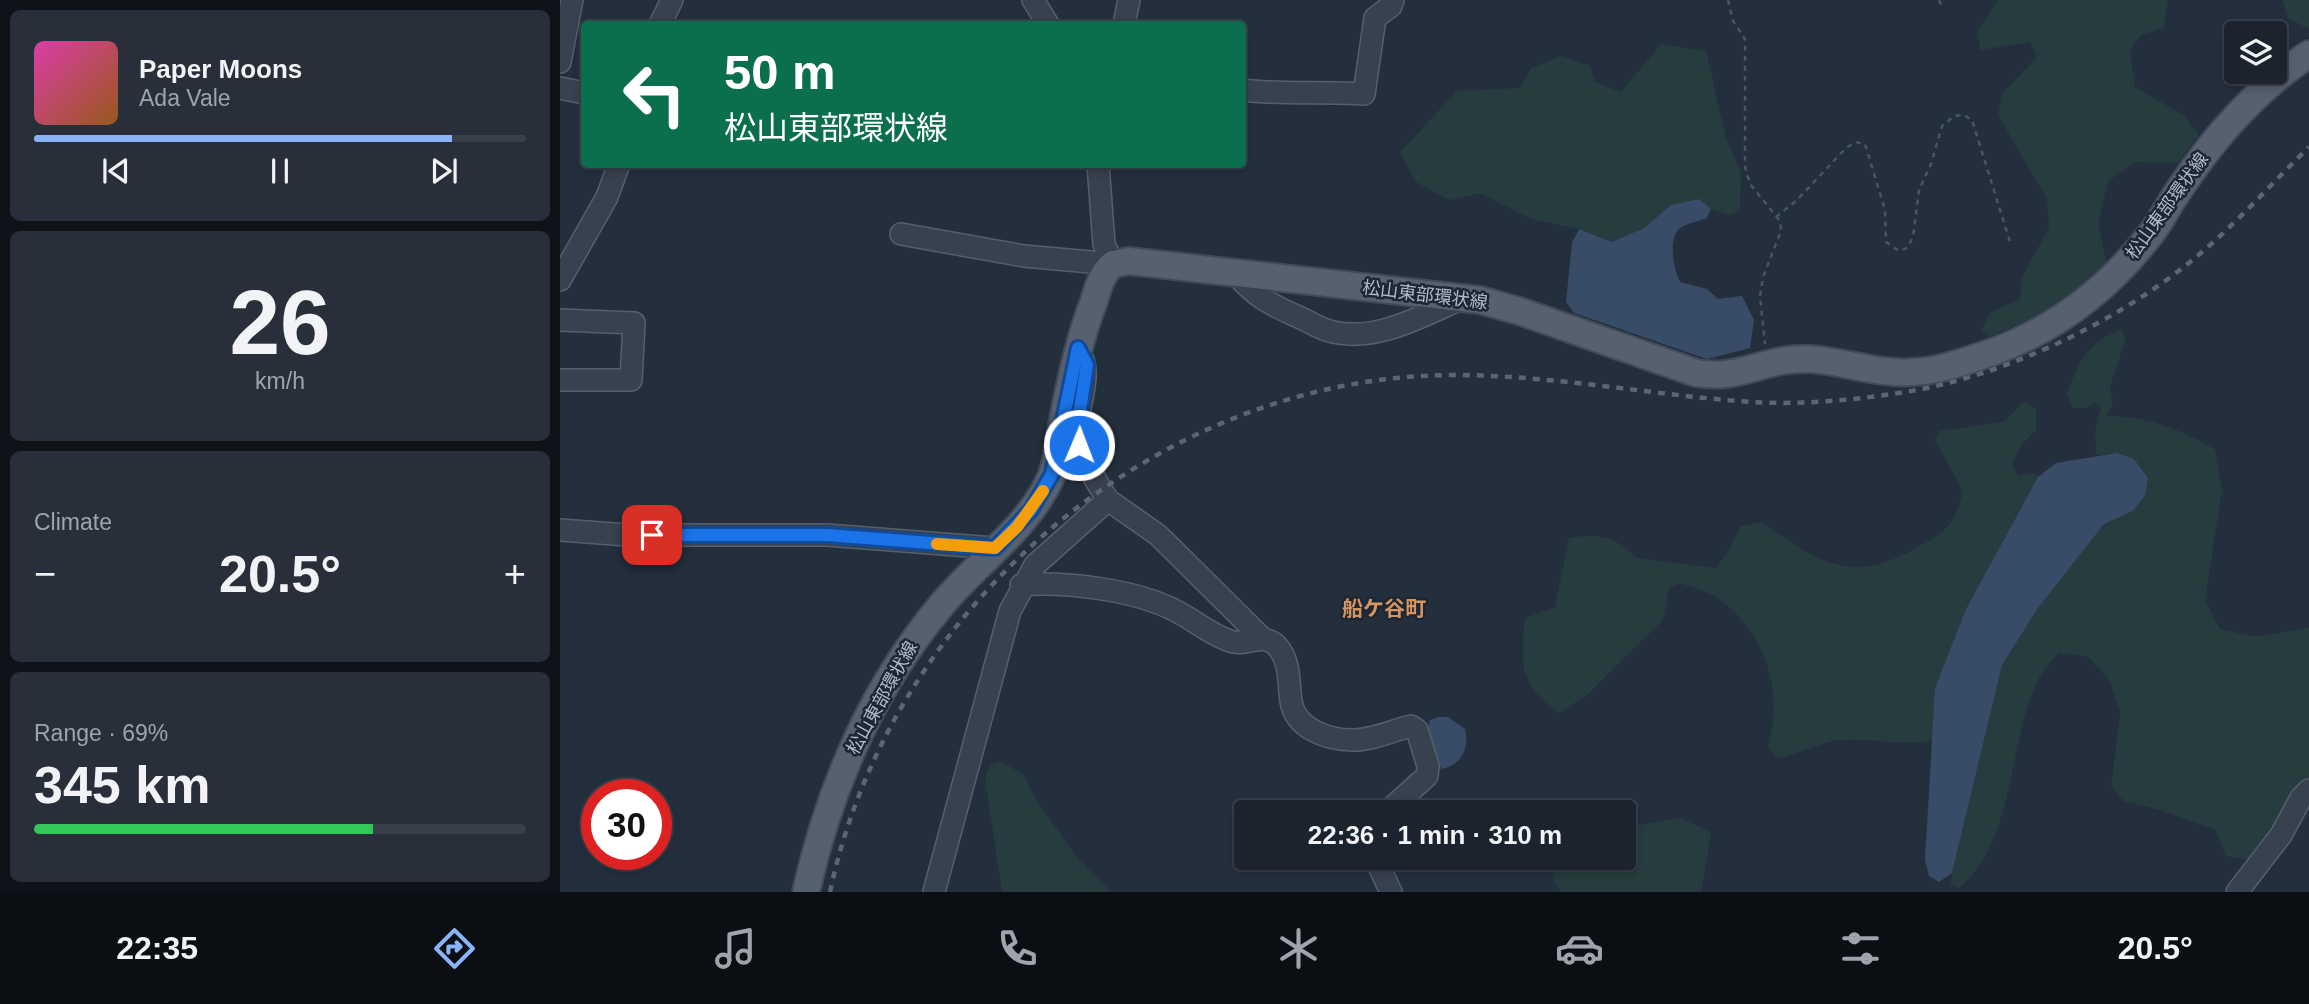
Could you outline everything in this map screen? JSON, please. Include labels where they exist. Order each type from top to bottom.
[{"type":"main road","name":"松山東部環状線","points":[[806,892],[829,806],[854,746],[889,678],[914,639],[1031,510],[1052,474],[1078,348],[1103,276],[1113,264],[1129,261],[1463,298],[1519,311],[1696,373],[1730,376],[1767,362],[1810,359],[1883,372],[1917,372],[1994,351],[2057,323],[2107,282],[2138,249],[2198,163],[2227,127],[2272,83],[2309,54]]},
{"type":"street","points":[[560,62],[572,0]]},
{"type":"street","points":[[661,21],[670,0]]},
{"type":"street","points":[[1033,0],[1046,21]]},
{"type":"street","points":[[1125,21],[1129,0]]},
{"type":"street","points":[[1246,91],[1279,95],[1320,91],[1364,94],[1375,18],[1391,6],[1393,0]]},
{"type":"street","points":[[560,88],[581,92]]},
{"type":"street","points":[[560,280],[607,197],[618,168]]},
{"type":"street","points":[[901,234],[1024,256],[1113,264],[1104,243],[1098,168]]},
{"type":"street","points":[[1237,275],[1248,289],[1269,305],[1317,327],[1345,334],[1384,330],[1463,298]]},
{"type":"street","points":[[560,320],[634,323],[631,380],[560,380]]},
{"type":"street","points":[[1078,348],[1087,365],[1077,428],[1079,445],[1089,469],[1108,500],[1158,535],[1262,638],[1274,644],[1283,655],[1288,670],[1291,704],[1302,724],[1317,733],[1354,740],[1411,726],[1417,730],[1428,766],[1427,776],[1400,800]]},
{"type":"street","points":[[934,892],[1010,611],[1021,585],[1035,565],[1108,500]]},
{"type":"street","points":[[560,530],[627,535],[827,535],[995,548]]},
{"type":"street","points":[[1021,585],[1045,583],[1149,601],[1174,609],[1233,642],[1262,638]]},
{"type":"street","points":[[2236,892],[2281,835],[2301,798],[2309,790]]},
{"type":"street","points":[[1381,870],[1391,892]]},
{"type":"path","points":[[1728,0],[1733,20],[1745,39],[1745,167],[1750,184],[1780,221],[1779,242],[1763,277],[1760,296],[1767,362]]},
{"type":"path","points":[[1940,0],[1943,8]]},
{"type":"path","points":[[1776,217],[1797,200],[1845,149],[1855,142],[1865,144],[1885,210],[1886,242],[1899,251],[1907,248],[1913,237],[1919,190],[1931,164],[1942,126],[1954,116],[1964,115],[1972,120],[2011,245]]},
{"type":"green space","points":[[1998,0],[2168,0],[2164,28],[2141,35],[2130,50],[2135,87],[2183,115],[2199,134],[2178,163],[2136,162],[2108,181],[2098,223],[2107,264],[2047,312],[1989,337],[1981,330],[1990,313],[2020,299],[2022,277],[2049,228],[2047,199],[1998,115],[2002,94],[2037,57],[2030,42],[1980,50],[1978,31]]},
{"type":"green space","points":[[2283,0],[2309,0],[2309,29],[2288,18]]},
{"type":"green space","points":[[1661,44],[1706,51],[1726,138],[1741,172],[1740,209],[1731,215],[1711,209],[1698,199],[1672,205],[1644,228],[1612,242],[1579,229],[1531,219],[1480,193],[1449,200],[1416,182],[1400,152],[1457,91],[1520,88],[1531,68],[1562,56],[1590,66],[1595,82],[1621,92]]},
{"type":"green space","points":[[2120,329],[2126,338],[2110,387],[2113,404],[2106,416],[2149,421],[2189,435],[2215,449],[2222,490],[2205,600],[2220,629],[2255,637],[2309,628],[2309,782],[2274,832],[2248,860],[2226,856],[2216,830],[2160,810],[2124,801],[2111,787],[2120,712],[2109,679],[2087,656],[2059,653],[2041,675],[2029,703],[2009,788],[1991,844],[1978,868],[1959,888],[1951,885],[1952,873],[2002,665],[2038,608],[2104,524],[2133,511],[2117,453],[2096,455],[2095,431],[2101,408],[2096,403],[2086,408],[2073,408],[2067,394],[2085,355],[2099,341]]},
{"type":"green space","points":[[2023,402],[2036,408],[2036,430],[2021,445],[2012,464],[2018,476],[2032,473],[2038,477],[1966,609],[1936,688],[1932,740],[1909,743],[1840,740],[1777,758],[1768,747],[1774,703],[1766,661],[1757,641],[1745,623],[1729,607],[1707,592],[1680,583],[1669,588],[1663,620],[1588,694],[1559,713],[1536,693],[1529,683],[1523,660],[1525,618],[1555,607],[1569,538],[1597,536],[1614,541],[1636,558],[1715,568],[1726,555],[1741,526],[1762,522],[1801,549],[1836,564],[1854,567],[1894,559],[1937,536],[1949,525],[1957,512],[1963,491],[1935,440],[1939,431],[2004,422]]},
{"type":"green space","points":[[1000,761],[1023,774],[1037,801],[1075,855],[1111,892],[1002,892],[985,778],[990,765]]},
{"type":"green space","points":[[1680,818],[1711,832],[1701,892],[1561,892],[1554,882],[1552,870],[1636,870],[1636,827]]},
{"type":"water","points":[[1699,199],[1711,209],[1707,218],[1683,226],[1674,239],[1674,262],[1680,282],[1707,289],[1718,299],[1742,296],[1754,320],[1750,348],[1707,359],[1574,313],[1566,302],[1572,243],[1579,229],[1612,242],[1644,228],[1671,205]]},
{"type":"water","points":[[2117,453],[2134,459],[2148,478],[2145,495],[2133,511],[2104,524],[2038,608],[2002,665],[1952,873],[1939,882],[1929,876],[1925,860],[1935,688],[1966,609],[2038,477],[2056,463]]},
{"type":"water","points":[[1448,717],[1465,729],[1466,736],[1465,749],[1459,760],[1441,769],[1428,727],[1430,720]]},
{"type":"railway","points":[[830,892],[862,788],[911,691],[975,603],[1053,527],[1142,464],[1239,416],[1344,386],[1453,375],[1528,378],[1714,399],[1789,403],[1867,397],[1941,385],[2052,346],[2123,309],[2185,266],[2218,238],[2309,147]]},
{"type":"slow traffic","points":[[937,544],[995,548],[1017,527],[1043,491]]},
{"type":"district","name":"船ケ谷町","points":[[1384,609]]},
{"type":"route","points":[[652,535],[827,535],[995,548],[1031,510],[1052,474],[1078,348],[1087,365],[1077,428],[1079,445]]}]
